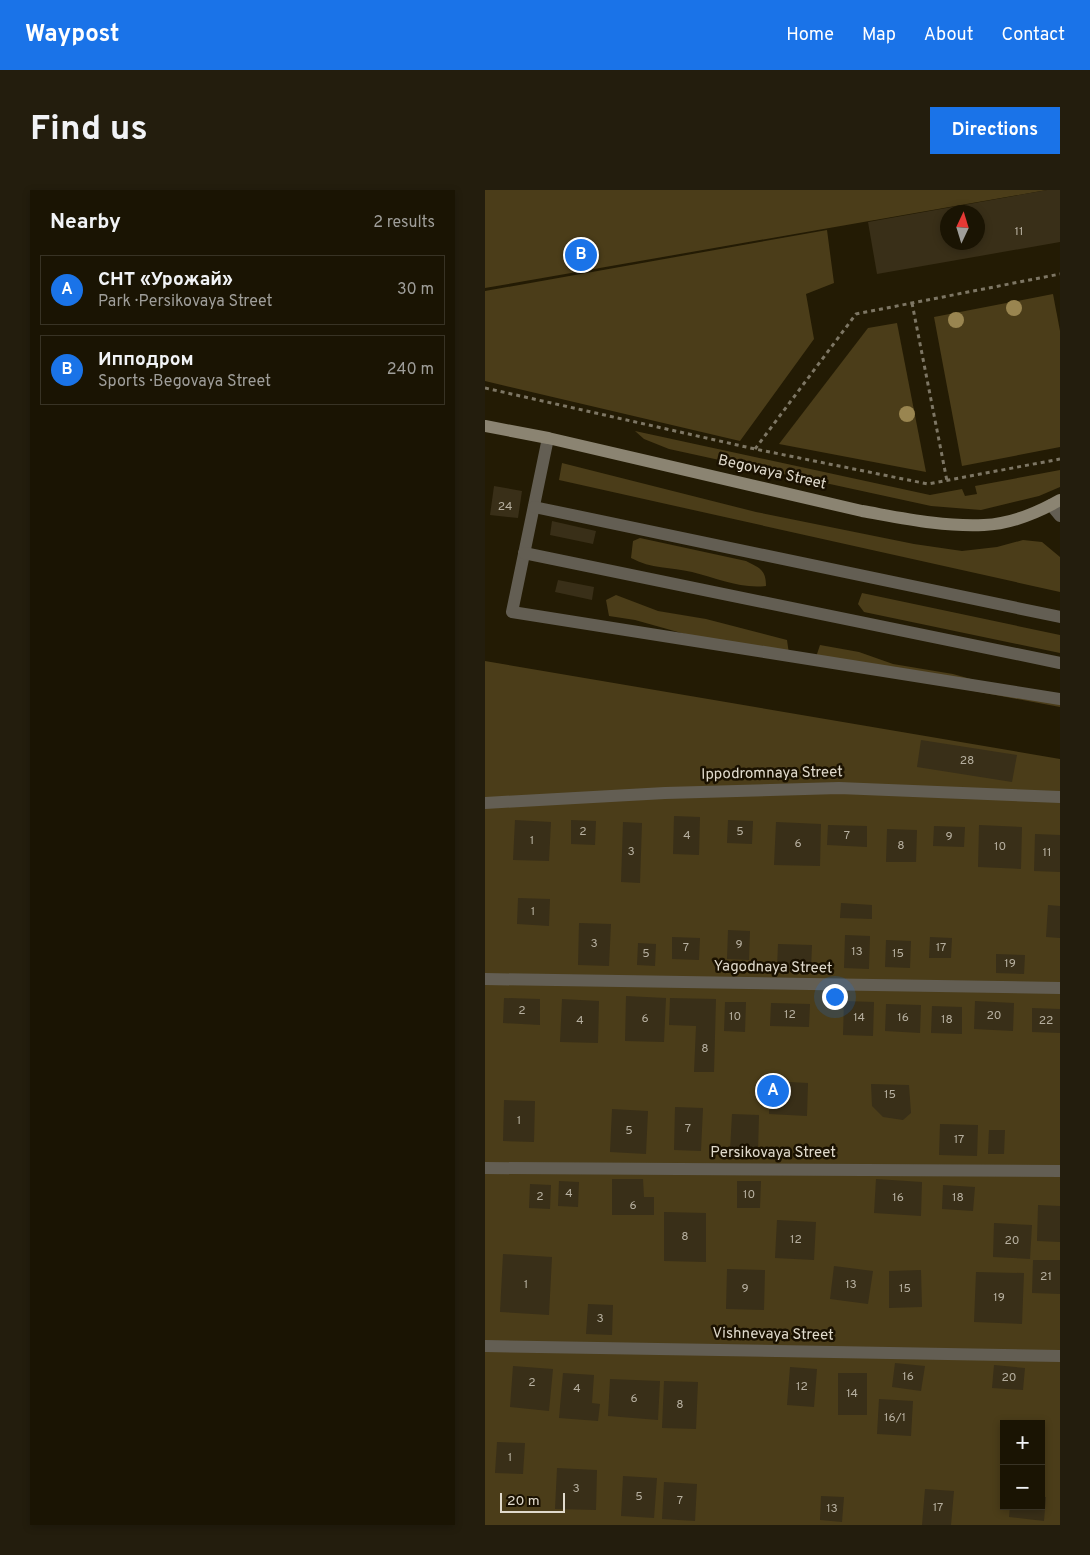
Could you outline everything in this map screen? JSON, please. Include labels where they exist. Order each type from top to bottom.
[{"type":"street","name":"Begovaya Street","points":[[485,426],[548,438],[853,509],[907,519],[985,526],[1022,518],[1056,502]]},
{"type":"street","points":[[548,438],[512,612],[1060,699]]},
{"type":"street","points":[[1056,502],[1060,516]]},
{"type":"street","points":[[534,507],[1060,617]]},
{"type":"street","points":[[524,553],[1060,663]]},
{"type":"street","name":"Ippodromnaya Street","points":[[485,803],[665,793],[839,788],[1060,797]]},
{"type":"street","name":"Yagodnaya Street","points":[[485,979],[1060,988]]},
{"type":"street","name":"Persikovaya Street","points":[[485,1168],[1060,1170]]},
{"type":"street","name":"Vishnevaya Street","points":[[485,1346],[1060,1356]]},
{"type":"path","points":[[755,449],[856,314],[1060,274]]},
{"type":"path","points":[[913,303],[947,481]]},
{"type":"path","points":[[485,388],[755,449],[928,484],[1060,459]]},
{"type":"shaded area","points":[[485,190],[1047,190],[961,205],[940,205],[940,209],[485,288]]},
{"type":"shaded area","points":[[827,230],[834,283],[806,294],[814,339],[740,441],[485,381],[485,291]]},
{"type":"shaded area","points":[[1053,294],[1060,331],[1060,447],[962,466],[934,317]]},
{"type":"shaded area","points":[[897,323],[926,472],[779,444],[868,328]]},
{"type":"shaded area","points":[[635,431],[930,495],[962,489],[965,496],[977,494],[975,486],[1060,470],[1060,487],[1039,496],[981,510],[931,506],[669,449],[644,439]]},
{"type":"shaded area","points":[[562,463],[756,512],[914,544],[962,551],[997,547],[1023,540],[1042,542],[1060,557],[1060,592],[559,480]]},
{"type":"shaded area","points":[[640,538],[746,561],[761,570],[765,576],[766,586],[747,586],[692,572],[639,562],[631,558],[633,541]]},
{"type":"shaded area","points":[[862,593],[1060,635],[1060,653],[864,612],[858,604]]},
{"type":"shaded area","points":[[616,595],[658,611],[706,619],[787,640],[789,654],[685,634],[635,620],[609,616],[606,600]]},
{"type":"shaded area","points":[[820,645],[859,652],[893,664],[953,674],[996,686],[1060,696],[1060,707],[872,672],[816,657]]},
{"type":"shaded area","points":[[485,661],[1060,759],[1060,1525],[485,1525]]},
{"type":"building","points":[[1047,190],[1060,190],[1060,242],[877,274],[868,222],[940,209],[940,250],[985,250],[985,205],[963,205]]},
{"type":"building","points":[[494,486],[522,491],[518,518],[490,515]]},
{"type":"building","points":[[552,521],[596,531],[593,544],[550,535]]},
{"type":"building","points":[[558,580],[594,587],[592,600],[555,592]]},
{"type":"building","points":[[921,740],[1017,755],[1012,782],[917,767]]},
{"type":"building","points":[[674,816],[700,817],[699,855],[673,854]]},
{"type":"building","points":[[515,820],[551,822],[549,861],[513,860]]},
{"type":"building","points":[[571,820],[596,821],[595,845],[571,844]]},
{"type":"building","points":[[728,820],[753,821],[752,844],[727,843]]},
{"type":"building","points":[[623,822],[642,823],[640,883],[621,882]]},
{"type":"building","points":[[776,822],[821,824],[820,866],[774,865]]},
{"type":"building","points":[[828,825],[867,826],[867,847],[827,845]]},
{"type":"building","points":[[979,825],[1022,827],[1021,869],[978,867]]},
{"type":"building","points":[[934,826],[965,827],[964,847],[933,846]]},
{"type":"building","points":[[887,829],[917,830],[916,862],[886,862]]},
{"type":"building","points":[[1035,834],[1060,835],[1060,872],[1034,871]]},
{"type":"building","points":[[518,898],[550,899],[549,926],[517,924]]},
{"type":"building","points":[[841,903],[872,905],[872,919],[840,918]]},
{"type":"building","points":[[1048,905],[1060,906],[1060,938],[1046,937]]},
{"type":"building","points":[[579,923],[611,924],[609,966],[578,965]]},
{"type":"building","points":[[728,930],[750,931],[749,960],[727,959]]},
{"type":"building","points":[[845,935],[870,936],[869,969],[844,968]]},
{"type":"building","points":[[672,937],[700,938],[699,960],[672,959]]},
{"type":"building","points":[[930,937],[952,938],[951,958],[929,958]]},
{"type":"building","points":[[886,940],[911,941],[910,968],[885,967]]},
{"type":"building","points":[[638,943],[656,944],[655,966],[637,965]]},
{"type":"building","points":[[778,944],[812,945],[811,969],[777,968]]},
{"type":"building","points":[[996,954],[1025,955],[1024,974],[996,973]]},
{"type":"building","points":[[626,996],[666,998],[664,1042],[625,1041]]},
{"type":"building","points":[[504,998],[540,999],[540,1025],[503,1023]]},
{"type":"building","points":[[670,998],[716,999],[714,1072],[694,1072],[696,1026],[669,1025]]},
{"type":"building","points":[[562,999],[599,1001],[598,1043],[560,1042]]},
{"type":"building","points":[[844,1001],[874,1002],[873,1036],[843,1035]]},
{"type":"building","points":[[975,1001],[1014,1003],[1013,1031],[974,1029]]},
{"type":"building","points":[[725,1002],[746,1002],[745,1032],[724,1031]]},
{"type":"building","points":[[771,1003],[810,1004],[809,1027],[770,1026]]},
{"type":"building","points":[[886,1004],[921,1005],[920,1033],[885,1031]]},
{"type":"building","points":[[932,1006],[962,1007],[962,1034],[931,1033]]},
{"type":"building","points":[[1032,1008],[1060,1009],[1060,1033],[1032,1032]]},
{"type":"building","points":[[770,1081],[808,1083],[807,1116],[769,1114]]},
{"type":"building","points":[[871,1084],[909,1085],[911,1113],[903,1120],[883,1117],[872,1106]]},
{"type":"building","points":[[504,1100],[535,1101],[534,1142],[503,1141]]},
{"type":"building","points":[[675,1107],[703,1108],[701,1151],[674,1150]]},
{"type":"building","points":[[612,1109],[648,1111],[646,1154],[610,1152]]},
{"type":"building","points":[[732,1114],[759,1115],[758,1152],[730,1151]]},
{"type":"building","points":[[940,1124],[978,1125],[977,1156],[939,1155]]},
{"type":"building","points":[[989,1130],[1005,1130],[1004,1154],[988,1154]]},
{"type":"building","points":[[612,1179],[643,1179],[644,1197],[654,1197],[654,1215],[612,1215]]},
{"type":"building","points":[[876,1179],[922,1182],[921,1216],[874,1213]]},
{"type":"building","points":[[559,1181],[579,1182],[578,1207],[558,1206]]},
{"type":"building","points":[[737,1181],[761,1181],[760,1208],[737,1208]]},
{"type":"building","points":[[530,1184],[551,1185],[550,1209],[529,1208]]},
{"type":"building","points":[[943,1185],[975,1187],[973,1211],[942,1209]]},
{"type":"building","points":[[1038,1205],[1060,1206],[1060,1242],[1037,1241]]},
{"type":"building","points":[[664,1212],[706,1213],[706,1262],[664,1261]]},
{"type":"building","points":[[777,1220],[816,1222],[814,1260],[775,1258]]},
{"type":"building","points":[[994,1223],[1032,1225],[1030,1259],[993,1257]]},
{"type":"building","points":[[503,1254],[552,1257],[549,1315],[500,1312]]},
{"type":"building","points":[[1033,1260],[1060,1260],[1060,1294],[1032,1293]]},
{"type":"building","points":[[834,1266],[873,1271],[868,1304],[830,1299]]},
{"type":"building","points":[[727,1269],[765,1270],[764,1310],[726,1309]]},
{"type":"building","points":[[921,1270],[922,1307],[889,1308],[889,1271]]},
{"type":"building","points":[[976,1272],[1024,1273],[1022,1324],[974,1322]]},
{"type":"building","points":[[588,1304],[613,1305],[612,1335],[586,1334]]},
{"type":"building","points":[[895,1363],[925,1366],[921,1391],[892,1387]]},
{"type":"building","points":[[994,1365],[1025,1368],[1023,1390],[992,1388]]},
{"type":"building","points":[[513,1366],[553,1369],[549,1411],[510,1407]]},
{"type":"building","points":[[790,1367],[817,1369],[814,1407],[787,1405]]},
{"type":"building","points":[[563,1373],[594,1375],[592,1403],[600,1404],[598,1421],[559,1418]]},
{"type":"building","points":[[838,1373],[867,1373],[867,1415],[838,1415]]},
{"type":"building","points":[[610,1379],[660,1381],[658,1420],[608,1416]]},
{"type":"building","points":[[664,1381],[698,1382],[696,1429],[662,1428]]},
{"type":"building","points":[[879,1399],[913,1401],[911,1436],[877,1434]]},
{"type":"building","points":[[497,1442],[525,1443],[523,1474],[495,1473]]},
{"type":"building","points":[[557,1468],[597,1470],[596,1510],[555,1509]]},
{"type":"building","points":[[623,1476],[657,1478],[654,1518],[621,1516]]},
{"type":"building","points":[[664,1482],[697,1484],[695,1521],[662,1519]]},
{"type":"building","points":[[925,1489],[954,1491],[951,1525],[922,1525]]},
{"type":"building","points":[[821,1496],[844,1497],[842,1522],[820,1520]]},
{"type":"building","points":[[1010,1510],[1045,1510],[1044,1521],[1009,1517]]},
{"type":"place","name":"Ипподром","points":[[581,255]]},
{"type":"place","name":"СНТ «Урожай»","points":[[773,1091]]}]
